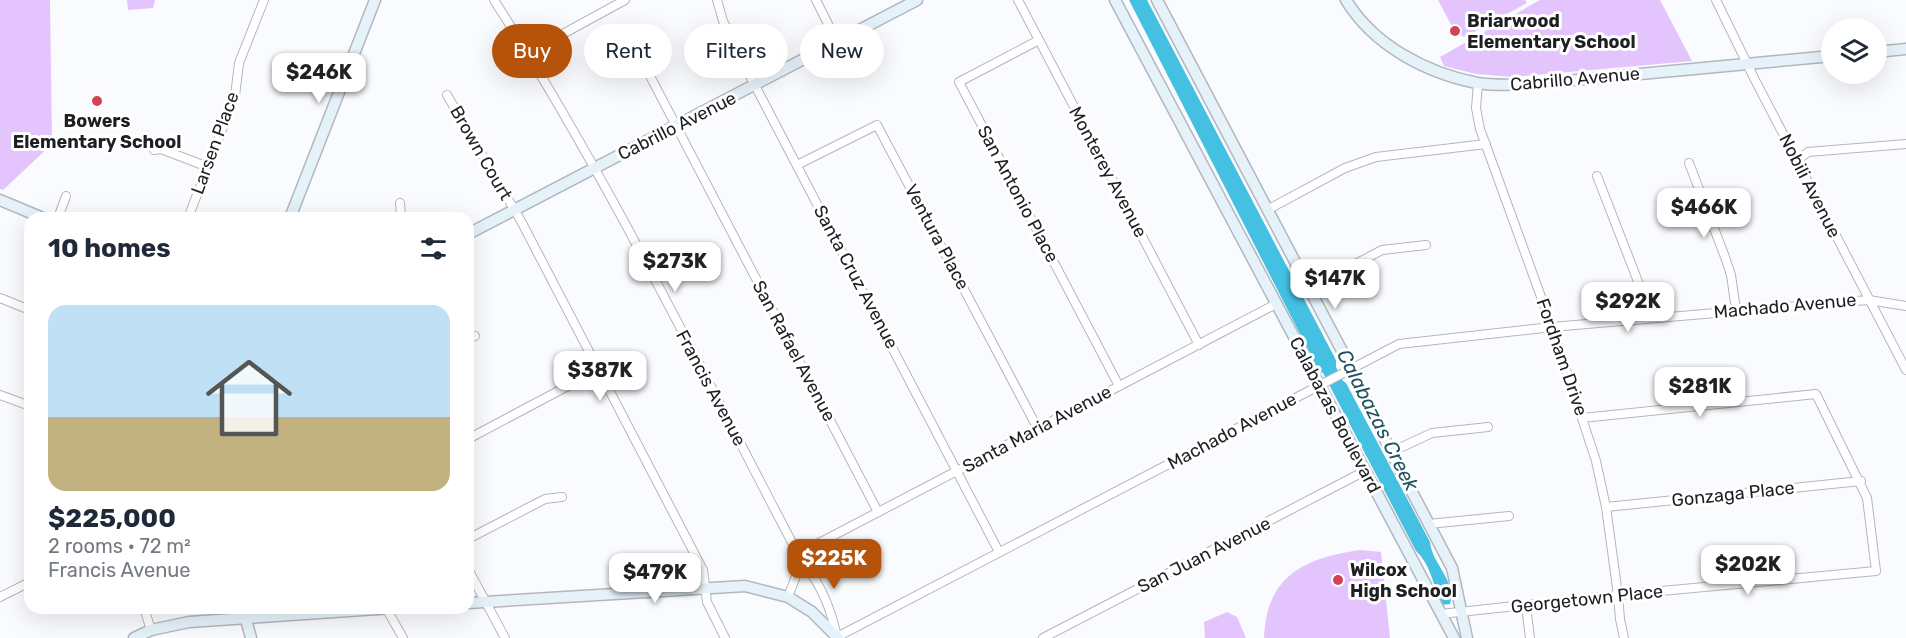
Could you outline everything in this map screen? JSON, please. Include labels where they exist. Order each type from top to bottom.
[{"type":"street","name":"Larsen Place","points":[[190,212],[235,96],[239,63],[264,0]]},
{"type":"street","points":[[292,212],[375,0]]},
{"type":"street","name":"Francis Avenue","points":[[494,0],[509,24]]},
{"type":"street","points":[[572,29],[625,0]]},
{"type":"street","name":"Santa Cruz Avenue","points":[[717,0],[723,21],[999,552]]},
{"type":"street","points":[[816,0],[828,24]]},
{"type":"street","name":"Cabrillo Avenue","points":[[871,24],[916,0]]},
{"type":"street","name":"Monterey Avenue","points":[[1018,0],[1199,345]]},
{"type":"street","name":"Calabazas Boulevard","points":[[1116,0],[1276,304],[1323,383],[1365,471],[1454,638]]},
{"type":"street","name":"Calabazas Boulevard","points":[[1157,0],[1308,289],[1346,371],[1452,568],[1467,638]]},
{"type":"street","name":"Cabrillo Avenue","points":[[1346,0],[1364,25],[1397,51],[1437,72],[1478,83],[1517,85],[1821,57]]},
{"type":"street","name":"Nobili Avenue","points":[[1716,0],[1906,370]]},
{"type":"street","name":"San Antonio Place","points":[[1039,40],[959,82],[1119,386]]},
{"type":"street","points":[[1887,51],[1906,49]]},
{"type":"street","name":"Cabrillo Avenue","points":[[474,231],[800,62]]},
{"type":"street","name":"Francis Avenue","points":[[543,78],[595,168],[799,557],[809,569],[832,614],[837,638]]},
{"type":"street","name":"San Rafael Avenue","points":[[651,78],[878,512]]},
{"type":"street","name":"Fordham Drive","points":[[1478,83],[1477,112],[1486,144],[1552,327],[1596,461],[1606,507],[1624,638]]},
{"type":"street","name":"Brown Court","points":[[447,95],[514,210],[703,570],[707,602],[725,638]]},
{"type":"street","name":"Ventura Place","points":[[797,165],[878,125],[1038,429]]},
{"type":"street","points":[[1267,210],[1345,168],[1376,157],[1486,144]]},
{"type":"street","points":[[1797,161],[1808,152],[1906,144]]},
{"type":"street","points":[[154,150],[161,150],[208,167]]},
{"type":"street","points":[[1689,163],[1731,275],[1736,310]]},
{"type":"street","points":[[1597,176],[1639,284],[1645,319]]},
{"type":"street","points":[[60,212],[66,196]]},
{"type":"street","points":[[0,200],[29,212]]},
{"type":"street","points":[[400,203],[401,212]]},
{"type":"street","points":[[1308,289],[1382,250],[1426,245]]},
{"type":"street","points":[[0,298],[24,308]]},
{"type":"street","name":"Machado Avenue","points":[[837,638],[1399,344],[1552,327],[1869,300],[1906,306]]},
{"type":"street","name":"Santa Maria Avenue","points":[[799,557],[878,512],[1276,304]]},
{"type":"street","points":[[474,436],[598,370]]},
{"type":"street","points":[[1582,418],[1816,394],[1861,481]]},
{"type":"street","points":[[0,395],[24,404]]},
{"type":"street","points":[[1391,452],[1432,433],[1488,428]]},
{"type":"street","name":"San Juan Avenue","points":[[1043,638],[1365,471]]},
{"type":"street","name":"Gonzaga Place","points":[[1606,507],[1861,481]]},
{"type":"street","name":"Georgetown Place","points":[[1441,614],[1876,571],[1867,498],[1861,481]]},
{"type":"street","points":[[474,536],[545,500],[562,497]]},
{"type":"street","points":[[1429,524],[1509,516]]},
{"type":"street","points":[[788,597],[794,583],[799,557]]},
{"type":"street","points":[[474,579],[505,638]]},
{"type":"street","points":[[0,597],[24,585]]},
{"type":"street","points":[[474,603],[705,586],[745,586],[788,597],[812,612],[837,638]]},
{"type":"street","points":[[1526,606],[1530,638]]},
{"type":"street","points":[[146,614],[151,630]]},
{"type":"street","points":[[134,638],[151,630],[239,614]]},
{"type":"street","points":[[245,614],[251,638]]},
{"type":"street","points":[[389,614],[403,638]]},
{"type":"shaded area","points":[[0,0],[50,0],[52,144],[3,190],[0,189]]},
{"type":"shaded area","points":[[127,0],[155,0],[153,8],[128,10]]},
{"type":"shaded area","points":[[1438,0],[1525,0],[1527,3],[1465,37],[1456,34]]},
{"type":"shaded area","points":[[1540,0],[1660,0],[1692,61],[1513,77],[1476,74],[1444,66],[1440,57]]},
{"type":"shaded area","points":[[1360,550],[1381,552],[1390,638],[1264,638],[1266,617],[1272,599],[1280,585],[1292,574],[1322,558]]},
{"type":"shaded area","points":[[1227,612],[1237,617],[1246,638],[1205,638],[1204,622]]},
{"type":"water","points":[[1129,0],[1147,0],[1336,360],[1336,367],[1343,381],[1430,542],[1450,588],[1450,604],[1441,605],[1432,576],[1416,551],[1323,373],[1319,371]]},
{"type":"place","name":"Briarwood Elementary School","points":[[1455,31]]},
{"type":"place","name":"Bowers Elementary School","points":[[97,101]]},
{"type":"place","name":"Wilcox High School","points":[[1338,580]]},
{"type":"water label","name":"Calabazas Creek","points":[[1378,420]]}]
